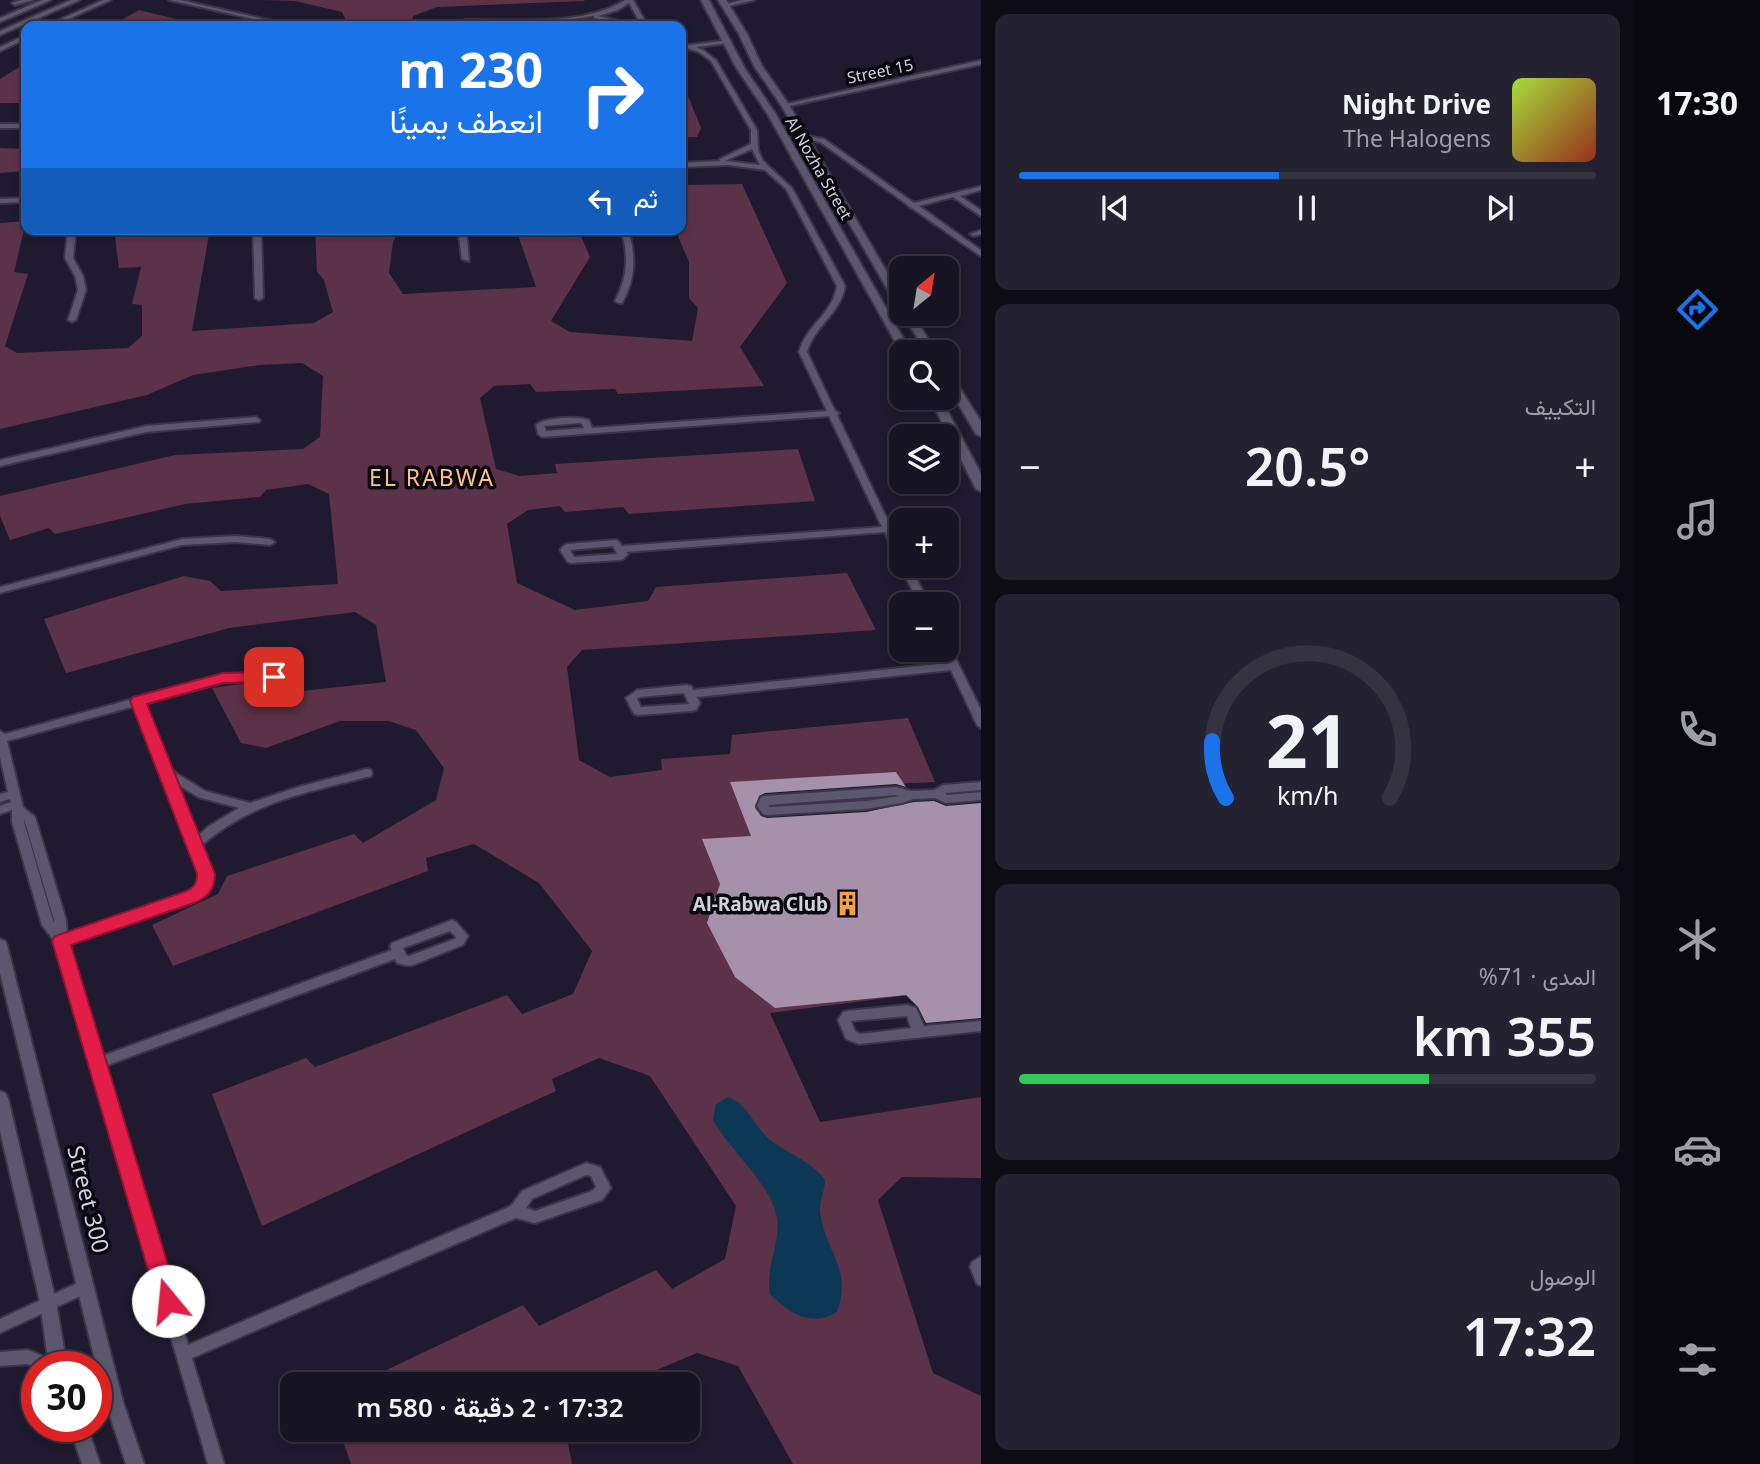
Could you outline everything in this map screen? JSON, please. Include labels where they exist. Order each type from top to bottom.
[{"type":"main road","name":"Al Nozha Street","points":[[705,0],[899,340]]},
{"type":"main road","name":"Al Nozha Street","points":[[723,2],[743,34],[758,66],[785,105],[801,137],[889,284]]},
{"type":"main road","points":[[789,147],[801,149],[807,146]]},
{"type":"main road","points":[[797,161],[803,158],[815,160]]},
{"type":"main road","points":[[959,396],[981,434]]},
{"type":"main road","points":[[941,410],[979,483]]},
{"type":"street","points":[[17,13],[13,1],[30,0]]},
{"type":"street","points":[[0,20],[48,0]]},
{"type":"street","points":[[28,21],[78,0]]},
{"type":"street","points":[[61,21],[106,1],[115,0]]},
{"type":"street","points":[[172,0],[269,21]]},
{"type":"street","points":[[486,21],[593,16],[616,9],[629,0],[642,21]]},
{"type":"street","points":[[723,2],[751,0]]},
{"type":"street","points":[[73,21],[75,15]]},
{"type":"street","points":[[593,16],[615,21]]},
{"type":"street","points":[[0,33],[21,24]]},
{"type":"street","points":[[0,49],[21,40]]},
{"type":"street","points":[[686,45],[731,46]]},
{"type":"street","points":[[621,549],[888,529],[835,413],[803,352],[808,334],[837,302],[841,286],[789,188],[765,168],[757,156],[754,130],[713,60],[701,51],[686,45]]},
{"type":"street","points":[[701,51],[731,46]]},
{"type":"street","name":"Street 15","points":[[785,105],[981,62]]},
{"type":"street","points":[[0,126],[21,126]]},
{"type":"street","points":[[801,137],[822,140],[981,255]]},
{"type":"street","points":[[716,163],[755,145]]},
{"type":"street","points":[[686,165],[716,163],[765,168]]},
{"type":"street","points":[[911,206],[981,188]]},
{"type":"street","points":[[951,196],[981,215]]},
{"type":"street","points":[[0,201],[21,200]]},
{"type":"street","points":[[71,235],[69,258],[79,276],[82,290],[72,320]]},
{"type":"street","points":[[257,235],[259,298]]},
{"type":"street","points":[[463,235],[466,259]]},
{"type":"street","points":[[619,301],[631,275],[633,263],[626,235]]},
{"type":"street","points":[[589,430],[586,422],[581,420],[543,422],[540,425],[542,434],[835,413]]},
{"type":"street","points":[[0,463],[146,429],[257,420]]},
{"type":"street","points":[[0,590],[181,542],[236,539],[270,541]]},
{"type":"street","points":[[611,543],[619,545],[621,549],[621,557],[574,561],[568,559],[565,550],[568,547],[611,543]]},
{"type":"street","points":[[952,662],[981,725]]},
{"type":"street","points":[[692,694],[695,703],[692,707],[642,712],[635,709],[631,698],[637,694],[681,689],[692,694],[954,666]]},
{"type":"street","points":[[216,1464],[61,941],[48,925],[18,822],[17,802],[1,737],[223,678],[261,676],[297,681]]},
{"type":"street","points":[[61,941],[199,893],[206,884],[206,874],[138,701]]},
{"type":"street","points":[[195,845],[219,823],[247,806],[367,773]]},
{"type":"street","points":[[167,774],[202,793],[247,806]]},
{"type":"street","points":[[937,794],[943,789],[981,786]]},
{"type":"street","points":[[829,801],[767,811],[762,806],[765,800],[899,801],[907,800],[911,795],[937,794],[946,799],[981,796]]},
{"type":"street","points":[[0,799],[17,802]]},
{"type":"street","points":[[0,810],[17,802]]},
{"type":"street","points":[[448,926],[456,927],[462,936],[459,942],[409,961],[401,959],[398,953],[396,946],[448,926]]},
{"type":"street","name":"Street 300","points":[[0,945],[114,1402],[135,1464]]},
{"type":"street","points":[[96,1064],[398,953]]},
{"type":"street","points":[[918,1032],[912,1012],[907,1010],[847,1016],[844,1020],[850,1035],[859,1039],[981,1026]]},
{"type":"street","points":[[0,1098],[48,1302],[54,1351]]},
{"type":"street","points":[[184,1354],[516,1211],[536,1217],[545,1215],[597,1196],[604,1188],[594,1171],[586,1169],[535,1190],[520,1202],[516,1211]]},
{"type":"street","points":[[981,1262],[976,1267],[981,1279]]},
{"type":"street","points":[[0,1326],[86,1286]]},
{"type":"street","points":[[0,1359],[21,1358]]},
{"type":"street","points":[[83,1442],[91,1464]]},
{"type":"shaded area","points":[[262,0],[585,1],[437,7],[413,16],[412,21],[346,21],[342,12],[295,1]]},
{"type":"shaded area","points":[[139,10],[184,21],[120,21]]},
{"type":"shaded area","points":[[21,66],[21,103],[0,103],[0,79]]},
{"type":"shaded area","points":[[686,91],[701,128],[697,137],[686,137]]},
{"type":"shaded area","points":[[0,148],[21,149],[21,171],[0,173]]},
{"type":"shaded area","points":[[742,184],[787,283],[740,347],[764,386],[618,394],[615,389],[536,392],[530,384],[494,386],[480,398],[496,469],[520,476],[557,473],[555,464],[798,449],[815,501],[629,514],[623,507],[565,512],[560,506],[528,510],[507,524],[517,583],[575,610],[648,601],[656,587],[847,573],[876,630],[582,650],[567,667],[579,760],[610,777],[662,770],[661,759],[730,754],[732,735],[908,718],[935,782],[894,784],[878,777],[766,790],[757,803],[766,834],[918,994],[770,1013],[820,1122],[981,1097],[981,1178],[902,1177],[878,1200],[933,1373],[981,1396],[981,1464],[793,1464],[738,1366],[697,1353],[652,1372],[382,1372],[523,1305],[539,1326],[656,1270],[672,1289],[725,1259],[736,1206],[650,1076],[599,1058],[552,1079],[556,1091],[262,1226],[212,1094],[306,1058],[315,1067],[507,995],[522,1014],[573,994],[592,951],[539,883],[474,844],[426,858],[428,871],[173,966],[152,925],[218,894],[227,876],[354,834],[363,843],[436,800],[444,768],[416,730],[389,721],[340,721],[266,748],[241,743],[212,688],[249,683],[253,696],[386,682],[376,625],[355,612],[229,628],[66,673],[44,619],[184,576],[210,581],[221,591],[338,584],[329,494],[308,484],[266,490],[260,497],[185,504],[55,534],[49,528],[10,540],[0,516],[0,496],[175,455],[303,449],[320,437],[323,376],[302,363],[260,365],[193,375],[147,395],[0,429],[0,223],[21,221],[23,235],[14,272],[28,274],[5,346],[17,353],[128,348],[142,336],[142,305],[132,304],[141,267],[119,268],[115,235],[209,235],[192,331],[314,323],[333,312],[324,280],[317,272],[315,235],[397,235],[393,242],[389,273],[403,294],[536,287],[518,235],[581,235],[590,257],[551,321],[570,332],[692,341],[698,308],[689,298],[689,262],[678,235],[686,235],[686,185]]},
{"type":"shaded area","points":[[343,1442],[568,1442],[572,1464],[351,1464]]},
{"type":"water","points":[[728,1097],[746,1110],[769,1139],[806,1162],[825,1180],[820,1212],[842,1284],[837,1312],[827,1317],[818,1319],[801,1316],[770,1294],[769,1275],[777,1219],[768,1194],[713,1120],[716,1104]]},
{"type":"building","name":"Al-Rabwa Club","points":[[896,772],[906,787],[896,784],[765,793],[759,796],[755,808],[761,816],[767,818],[866,812],[914,802],[934,801],[946,806],[981,803],[981,1018],[926,1023],[918,1007],[906,995],[775,1008],[735,977],[707,923],[720,884],[702,839],[751,836],[730,782]]},
{"type":"place","name":"Al-Rabwa Club","points":[[848,904]]},
{"type":"district","name":"EL RABWA","points":[[432,477]]},
{"type":"route","points":[[168,1301],[61,941],[187,898],[199,893],[206,884],[206,874],[138,701],[223,678],[274,677]]}]
